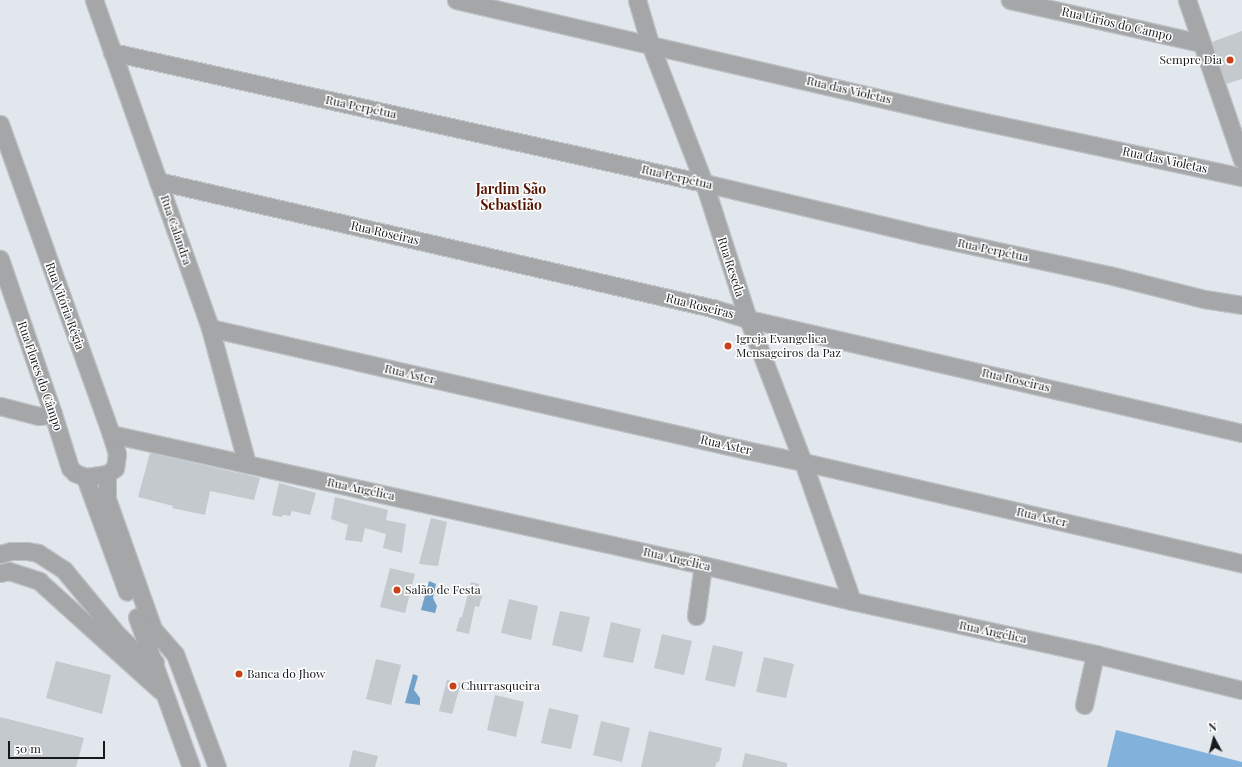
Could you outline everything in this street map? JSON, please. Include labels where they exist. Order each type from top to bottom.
[{"type":"street","name":"Rua Calandra","points":[[94,0],[210,328],[247,464]]},
{"type":"street","name":"Rua das Violetas","points":[[456,0],[948,114],[1242,176]]},
{"type":"street","name":"Rua Reseda","points":[[637,0],[650,44],[704,183],[748,319],[803,462],[852,601]]},
{"type":"street","name":"Rua Lirios do Campo","points":[[1010,0],[1201,43]]},
{"type":"street","points":[[1187,0],[1242,160]]},
{"type":"street","name":"Rua Perpétua","points":[[112,52],[704,183],[919,234],[1109,275],[1204,299],[1242,305]]},
{"type":"street","name":"Rua Vitória Régia","points":[[0,124],[117,454],[115,468],[95,475]]},
{"type":"street","name":"Rua Roseiras","points":[[158,182],[712,308],[748,319],[1242,433]]},
{"type":"street","name":"Rua Flores do Câmpo","points":[[0,259],[70,468],[75,473],[95,475]]},
{"type":"street","name":"Rua Aster","points":[[210,328],[1242,563]]},
{"type":"street","points":[[0,406],[39,416],[53,414]]},
{"type":"street","name":"Rua Angélica","points":[[111,434],[703,565],[852,601],[1095,654],[1242,690]]},
{"type":"street","points":[[95,475],[152,663],[191,767]]},
{"type":"street","points":[[95,475],[107,499],[153,629],[175,654],[217,767]]},
{"type":"street","points":[[0,554],[11,551],[27,550],[38,554],[64,570],[117,634],[139,655],[152,663]]},
{"type":"street","points":[[696,616],[703,565]]},
{"type":"street","points":[[0,573],[9,571],[39,581],[162,692]]},
{"type":"street","points":[[152,663],[175,654]]},
{"type":"street","points":[[1084,704],[1095,654]]},
{"type":"shaded area","points":[[429,581],[436,584],[433,598],[437,606],[435,613],[421,610]]},
{"type":"shaded area","points":[[413,674],[418,676],[414,690],[420,698],[420,705],[405,703]]},
{"type":"shaded area","points":[[1116,730],[1242,762],[1242,767],[1107,767]]},
{"type":"building","name":"Sempre Dia","points":[[1242,31],[1242,79],[1226,84],[1212,42]]},
{"type":"building","points":[[150,453],[260,478],[254,500],[210,491],[205,515],[172,508],[173,506],[138,497]]},
{"type":"building","points":[[279,483],[316,493],[310,515],[292,511],[290,516],[283,515],[281,517],[272,515]]},
{"type":"building","points":[[335,497],[388,510],[386,520],[406,524],[402,553],[383,548],[386,534],[365,528],[362,542],[345,540],[348,525],[331,519]]},
{"type":"building","points":[[431,518],[447,522],[438,566],[419,564]]},
{"type":"building","name":"Salão de Festa","points":[[390,568],[415,574],[405,613],[380,607]]},
{"type":"building","points":[[471,582],[479,584],[478,592],[483,593],[479,607],[475,606],[469,634],[456,631],[460,617],[462,617]]},
{"type":"building","points":[[509,599],[538,606],[531,640],[501,633]]},
{"type":"building","points":[[560,611],[590,617],[582,652],[552,645]]},
{"type":"building","points":[[611,622],[641,629],[633,663],[603,657]]},
{"type":"building","points":[[662,634],[692,641],[684,675],[654,668]]},
{"type":"building","points":[[713,645],[743,652],[735,687],[705,680]]},
{"type":"building","points":[[764,657],[794,664],[786,698],[756,692]]},
{"type":"building","points":[[376,659],[401,665],[391,705],[366,699]]},
{"type":"building","points":[[56,661],[111,675],[102,714],[46,698]]},
{"type":"building","points":[[447,680],[461,683],[452,714],[439,711]]},
{"type":"building","points":[[495,695],[524,702],[516,737],[487,730]]},
{"type":"building","points":[[549,708],[579,715],[571,749],[541,743]]},
{"type":"building","points":[[0,717],[84,738],[76,767],[0,767]]},
{"type":"building","points":[[601,721],[630,728],[622,762],[593,755]]},
{"type":"building","points":[[649,731],[722,748],[719,762],[717,762],[715,767],[641,767]]},
{"type":"building","points":[[353,750],[378,756],[375,767],[349,767]]},
{"type":"building","points":[[745,753],[787,763],[787,767],[742,767]]},
{"type":"place","name":"Sempre Dia","points":[[1230,60]]},
{"type":"place","name":"Igreja Evangelica Mensageiros da Paz","points":[[728,346]]},
{"type":"place","name":"Salão de Festa","points":[[397,590]]},
{"type":"place","name":"Banca do Jhow","points":[[239,674]]},
{"type":"place","name":"Churrasqueira","points":[[453,686]]},
{"type":"district","name":"Jardim São Sebastião","points":[[511,198]]}]
